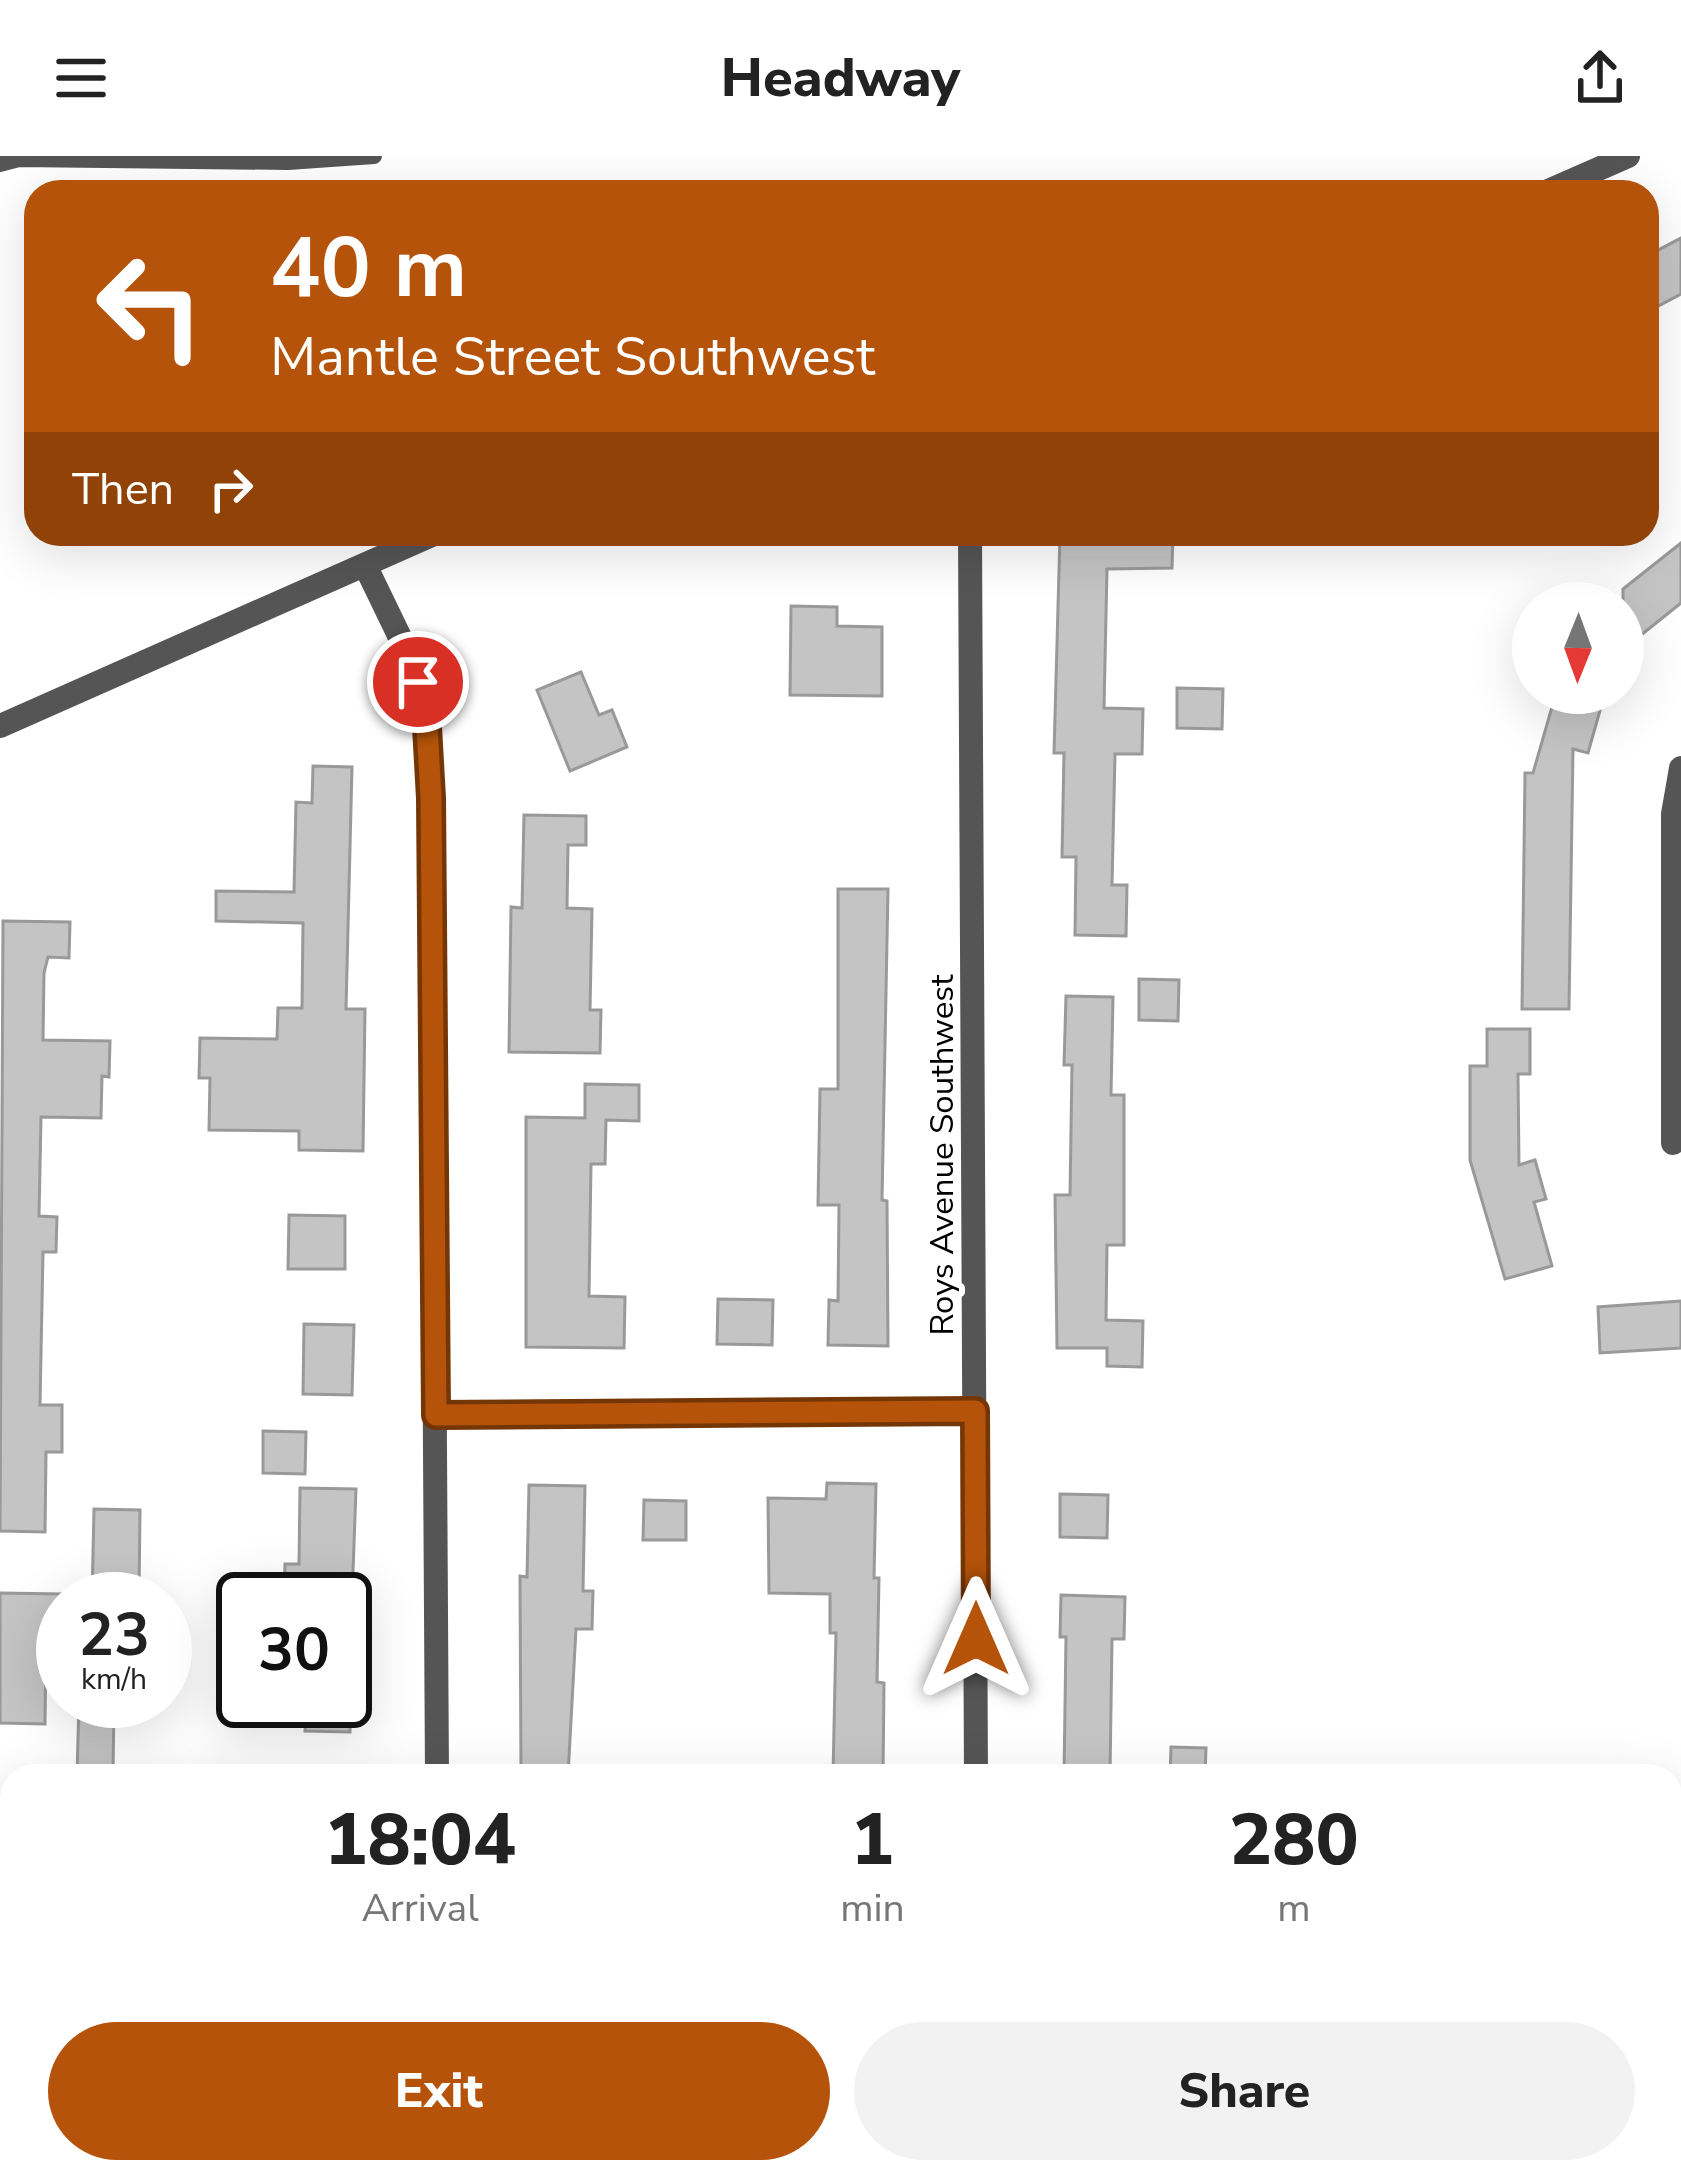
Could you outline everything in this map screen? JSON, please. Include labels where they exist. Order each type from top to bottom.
[{"type":"street","points":[[1573,180],[1628,156]]},
{"type":"street","points":[[0,726],[407,546]]},
{"type":"street","name":"Roys Avenue Southwest","points":[[970,546],[976,1764]]},
{"type":"street","points":[[365,565],[409,656],[426,709],[431,798],[436,1764]]},
{"type":"street","points":[[1673,1143],[1673,814],[1681,768]]},
{"type":"street","points":[[436,1415],[975,1411]]},
{"type":"lane","points":[[0,164],[19,157],[374,156]]},
{"type":"building","points":[[1681,238],[1681,294],[1659,306],[1659,250]]},
{"type":"building","points":[[1681,543],[1681,603],[1644,633],[1644,582],[1632,582]]},
{"type":"building","points":[[1060,546],[1173,546],[1172,568],[1107,569],[1104,708],[1143,709],[1142,754],[1115,754],[1112,885],[1127,885],[1126,936],[1075,935],[1076,857],[1062,857],[1064,753],[1054,753]]},
{"type":"building","points":[[791,606],[837,607],[837,626],[882,627],[882,696],[790,695]]},
{"type":"building","points":[[581,672],[599,715],[612,710],[627,747],[570,771],[537,690]]},
{"type":"building","points":[[1177,688],[1223,689],[1222,729],[1177,728]]},
{"type":"building","points":[[1550,714],[1599,714],[1588,753],[1573,749],[1569,1009],[1522,1009],[1525,773],[1533,773]]},
{"type":"building","points":[[313,766],[352,767],[346,1009],[365,1009],[363,1151],[299,1150],[299,1131],[209,1130],[210,1078],[199,1078],[200,1038],[277,1039],[278,1008],[302,1008],[303,923],[216,921],[216,891],[294,892],[296,802],[312,803]]},
{"type":"building","points":[[524,815],[586,816],[586,845],[568,845],[567,908],[592,909],[590,1010],[601,1010],[600,1053],[509,1052],[511,907],[522,908]]},
{"type":"building","points":[[838,889],[888,889],[882,1200],[887,1201],[888,1346],[828,1345],[829,1300],[838,1301],[839,1205],[818,1205],[820,1089],[838,1089]]},
{"type":"building","points":[[3,921],[70,922],[69,958],[48,957],[44,973],[43,1040],[110,1041],[109,1077],[102,1076],[101,1118],[41,1117],[39,1216],[57,1217],[56,1252],[43,1252],[40,1405],[62,1405],[62,1452],[46,1452],[45,1532],[0,1531]]},
{"type":"building","points":[[1139,979],[1179,980],[1178,1021],[1139,1020]]},
{"type":"building","points":[[1066,996],[1113,997],[1111,1095],[1124,1095],[1124,1245],[1107,1245],[1106,1320],[1143,1321],[1142,1367],[1107,1366],[1107,1348],[1057,1348],[1055,1195],[1070,1195],[1072,1065],[1064,1065]]},
{"type":"building","points":[[1487,1029],[1530,1029],[1530,1074],[1518,1074],[1519,1165],[1535,1160],[1546,1199],[1534,1202],[1552,1266],[1505,1279],[1470,1160],[1470,1066],[1487,1066]]},
{"type":"building","points":[[585,1084],[639,1085],[639,1121],[606,1120],[605,1164],[591,1164],[589,1296],[625,1297],[624,1348],[526,1347],[526,1117],[585,1118]]},
{"type":"building","points":[[289,1215],[345,1216],[345,1269],[288,1269]]},
{"type":"building","points":[[718,1299],[773,1300],[772,1345],[717,1344]]},
{"type":"building","points":[[1681,1301],[1681,1348],[1600,1353],[1598,1307]]},
{"type":"building","points":[[304,1324],[354,1325],[352,1395],[303,1394]]},
{"type":"building","points":[[263,1431],[306,1432],[305,1474],[263,1473]]},
{"type":"building","points":[[827,1483],[876,1484],[874,1578],[879,1578],[877,1682],[884,1683],[883,1764],[833,1764],[836,1633],[830,1633],[830,1594],[769,1593],[768,1498],[826,1499]]},
{"type":"building","points":[[529,1485],[585,1486],[583,1591],[593,1591],[592,1629],[576,1629],[569,1764],[521,1764],[520,1576],[527,1577]]},
{"type":"building","points":[[300,1488],[356,1489],[353,1572],[285,1572],[285,1564],[299,1564]]},
{"type":"building","points":[[1060,1494],[1108,1495],[1107,1538],[1060,1537]]},
{"type":"building","points":[[644,1500],[686,1501],[686,1540],[643,1540]]},
{"type":"building","points":[[94,1509],[140,1510],[139,1572],[93,1572]]},
{"type":"building","points":[[0,1593],[36,1594],[36,1724],[0,1723]]},
{"type":"building","points":[[1061,1595],[1125,1597],[1124,1639],[1112,1639],[1110,1764],[1064,1764],[1066,1637],[1060,1637]]},
{"type":"building","points":[[78,1728],[114,1728],[113,1764],[77,1764]]},
{"type":"building","points":[[305,1728],[350,1728],[350,1732]]},
{"type":"building","points":[[1171,1747],[1206,1748],[1205,1764],[1170,1764]]},
{"type":"route","points":[[418,682],[426,709],[431,798],[436,1415],[975,1411],[976,1639]]}]
